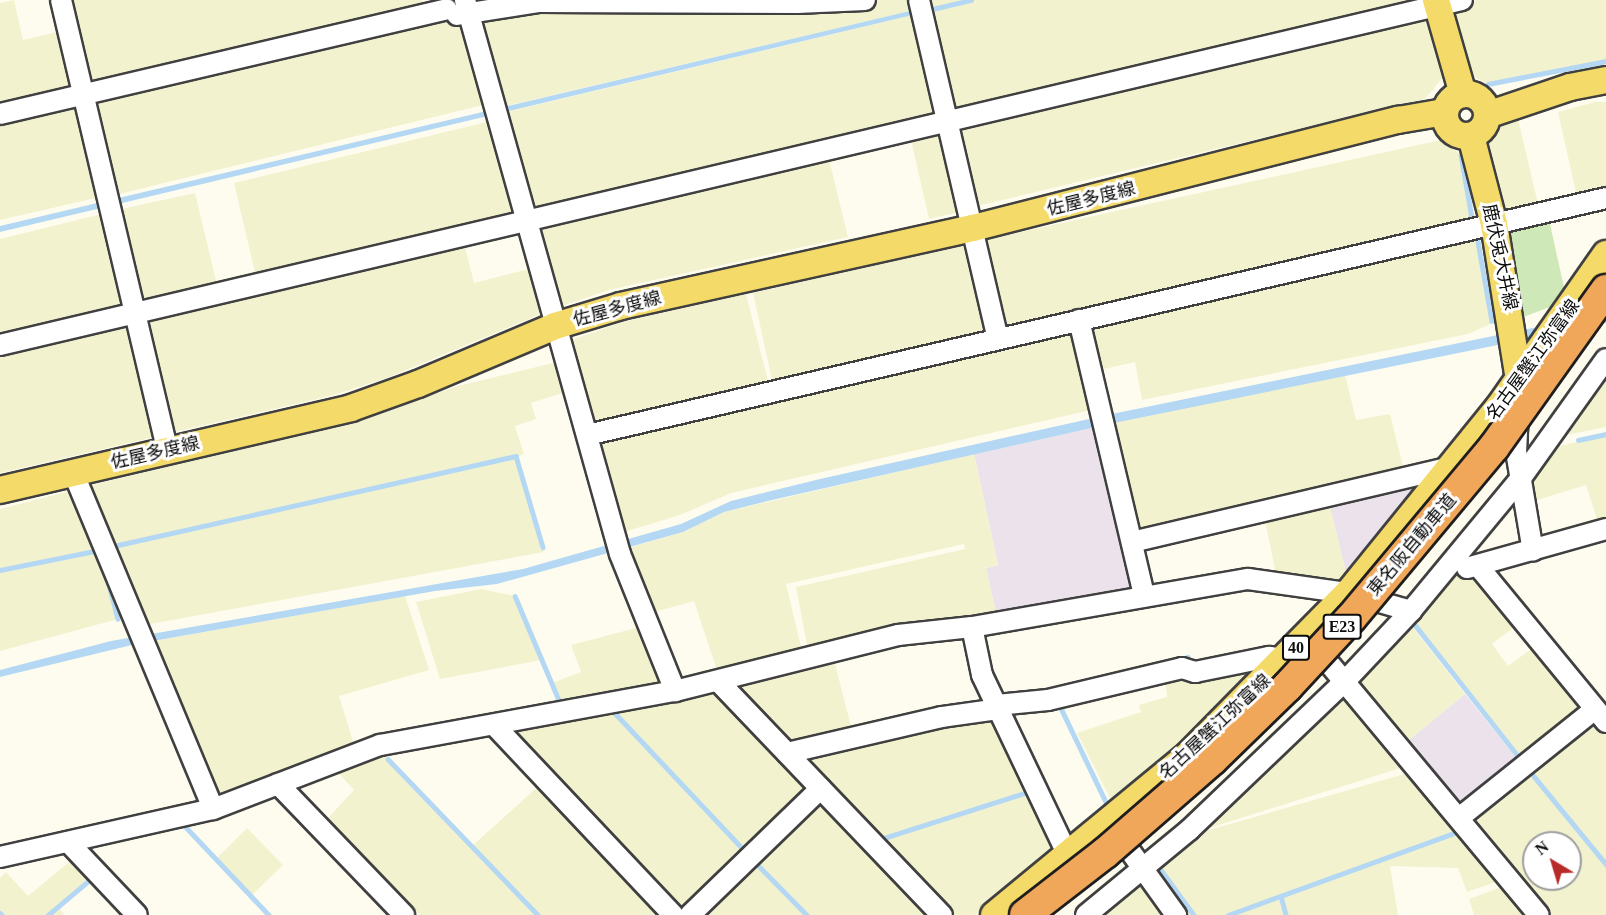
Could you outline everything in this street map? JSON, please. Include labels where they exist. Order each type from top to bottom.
[{"type":"highway","name":"東名阪自動車道","points":[[1025,915],[1123,837],[1287,687],[1351,618],[1494,447],[1606,290]]},
{"type":"highway","name":"東名阪自動車道","points":[[1057,915],[1225,773],[1364,632],[1508,459],[1606,324]]},
{"type":"main road","points":[[1445,2],[1465,109]]},
{"type":"main road","name":"佐屋多度線","points":[[0,490],[351,408],[418,384],[555,326],[621,306],[973,228],[1465,109],[1606,80]]},
{"type":"main road","name":"鹿伏兎大井線","points":[[1465,109],[1483,128],[1471,136],[1494,224],[1514,336],[1519,380]]},
{"type":"main road","name":"名古屋蟹江弥富線","points":[[994,915],[1069,857],[1187,756],[1286,659],[1348,593],[1453,467],[1519,380],[1606,254]]},
{"type":"street","points":[[61,0],[166,450]]},
{"type":"street","points":[[428,0],[460,17],[467,8],[538,2],[797,3],[866,0]]},
{"type":"street","points":[[919,0],[998,339]]},
{"type":"street","points":[[0,345],[1445,2]]},
{"type":"street","points":[[467,8],[524,221],[619,547],[675,691]]},
{"type":"street","points":[[0,114],[447,9]]},
{"type":"street","points":[[587,435],[1606,198]]},
{"type":"street","points":[[1080,320],[1144,596]]},
{"type":"street","points":[[1086,915],[1144,869],[1346,680],[1411,611],[1521,478],[1606,359]]},
{"type":"street","points":[[1519,380],[1516,451],[1533,551]]},
{"type":"street","points":[[1132,542],[1453,467]]},
{"type":"street","points":[[73,472],[213,809]]},
{"type":"street","points":[[1445,571],[1478,566],[1606,529]]},
{"type":"street","points":[[1460,818],[1601,716],[1478,566]]},
{"type":"street","points":[[0,872],[9,856],[213,809],[380,745],[495,726],[675,691],[898,635],[972,627],[1248,579],[1348,593],[1411,611]]},
{"type":"street","points":[[972,627],[982,675],[1069,857]]},
{"type":"street","points":[[1306,637],[1346,680],[1539,915]]},
{"type":"street","points":[[787,753],[942,717],[1048,700],[1182,668],[1195,672],[1269,657],[1286,659]]},
{"type":"street","points":[[718,681],[942,915]]},
{"type":"street","points":[[495,726],[673,915]]},
{"type":"street","points":[[278,784],[404,915]]},
{"type":"street","points":[[690,915],[821,788]]},
{"type":"street","points":[[1109,824],[1176,915]]},
{"type":"street","points":[[68,842],[137,915]]},
{"type":"shaded area","points":[[1100,426],[1139,590],[997,618],[986,568],[998,565],[974,454]]},
{"type":"shaded area","points":[[1432,475],[1347,577],[1328,499]]},
{"type":"shaded area","points":[[1465,694],[1521,764],[1464,811],[1404,744]]},
{"type":"green space","points":[[14,0],[23,40],[65,30],[78,87],[0,111],[0,3]]},
{"type":"green space","points":[[65,0],[421,0],[431,6],[91,90]]},
{"type":"green space","points":[[908,0],[911,11],[502,107],[477,16],[494,11]]},
{"type":"green space","points":[[923,0],[1423,0],[952,116]]},
{"type":"green space","points":[[1477,0],[1606,0],[1606,61],[1488,84],[1469,74],[1454,9]]},
{"type":"green space","points":[[442,14],[460,24],[483,105],[111,196],[88,99]]},
{"type":"green space","points":[[917,14],[941,115],[534,215],[503,113]]},
{"type":"green space","points":[[1428,17],[1443,77],[1425,99],[973,207],[956,120]]},
{"type":"green space","points":[[1595,102],[1606,102],[1606,190],[1577,197],[1558,112]]},
{"type":"green space","points":[[81,103],[101,192],[96,198],[0,220],[0,117]]},
{"type":"green space","points":[[1518,119],[1539,208],[1504,215],[1488,143],[1499,123]]},
{"type":"green space","points":[[491,121],[518,215],[257,281],[234,183]]},
{"type":"green space","points":[[941,124],[965,211],[929,219],[909,131]]},
{"type":"green space","points":[[1441,140],[1461,155],[1473,225],[1004,334],[980,241]]},
{"type":"green space","points":[[827,151],[848,237],[609,290],[562,306],[557,302],[537,220]]},
{"type":"green space","points":[[195,193],[218,289],[140,307],[117,210]]},
{"type":"green space","points":[[106,213],[129,306],[0,341],[0,239]]},
{"type":"green space","points":[[1548,215],[1565,292],[1558,304],[1521,318],[1505,223]]},
{"type":"green space","points":[[1476,231],[1484,261],[1493,323],[1468,334],[1142,400],[1135,362],[1095,371],[1088,320]]},
{"type":"green space","points":[[464,242],[474,283],[529,269],[541,309],[538,315],[387,378],[330,396],[166,434],[140,323],[303,285],[303,280]]},
{"type":"green space","points":[[973,243],[991,336],[773,384],[753,293]]},
{"type":"green space","points":[[746,294],[769,385],[594,429],[568,341],[623,322]]},
{"type":"green space","points":[[134,325],[159,436],[0,473],[0,357]]},
{"type":"green space","points":[[1074,325],[1091,410],[731,493],[680,515],[624,532],[621,530],[597,439]]},
{"type":"green space","points":[[557,362],[566,392],[531,403],[536,419],[515,426],[524,454],[517,457],[544,552],[145,625],[84,487],[352,423],[458,386]]},
{"type":"green space","points":[[1606,369],[1606,427],[1561,436]]},
{"type":"green space","points":[[1345,374],[1356,420],[1390,414],[1405,474],[1140,536],[1109,424]]},
{"type":"green space","points":[[1606,436],[1606,524],[1599,525],[1586,485],[1534,501],[1528,477],[1550,448]]},
{"type":"green space","points":[[974,454],[998,565],[986,568],[997,618],[808,650],[796,587],[965,549],[964,544],[786,584],[802,651],[719,676],[694,601],[651,613],[628,548],[683,532],[724,512]]},
{"type":"green space","points":[[74,490],[99,550],[118,619],[0,651],[0,509]]},
{"type":"green space","points":[[1328,499],[1347,577],[1338,586],[1277,579],[1264,515]]},
{"type":"green space","points":[[1475,572],[1517,625],[1492,644],[1508,666],[1534,647],[1585,711],[1524,761],[1412,618],[1446,578]]},
{"type":"green space","points":[[481,589],[515,596],[542,660],[440,679],[416,602]]},
{"type":"green space","points":[[405,596],[429,670],[339,696],[354,745],[220,800],[209,791],[148,642]]},
{"type":"green space","points":[[1410,624],[1465,694],[1404,744],[1355,685],[1355,677]]},
{"type":"green space","points":[[640,627],[663,680],[656,691],[562,708],[552,683],[581,672],[571,645]]},
{"type":"green space","points":[[833,656],[853,734],[792,747],[730,683]]},
{"type":"green space","points":[[1258,669],[1180,747],[1112,802],[1077,733],[1141,712],[1139,705],[1167,697],[1165,678]]},
{"type":"green space","points":[[716,688],[811,793],[681,915],[507,728]]},
{"type":"green space","points":[[1343,688],[1410,765],[1203,830]]},
{"type":"green space","points":[[997,714],[1059,849],[975,915],[949,915],[799,758]]},
{"type":"green space","points":[[1592,716],[1606,734],[1606,915],[1543,915],[1525,891],[1582,891],[1582,831],[1522,831],[1522,887],[1468,814]]},
{"type":"green space","points":[[381,751],[472,846],[543,782],[669,915],[420,915],[328,818],[354,790],[333,767]]},
{"type":"green space","points":[[1408,773],[1418,774],[1501,880],[1467,892],[1458,868],[1390,866],[1398,915],[1182,915],[1151,870],[1188,836]]},
{"type":"green space","points":[[817,797],[937,915],[694,915]]},
{"type":"green space","points":[[247,828],[283,865],[251,896],[216,859]]},
{"type":"green space","points":[[75,857],[93,877],[58,907],[65,915],[0,915],[0,878],[6,872],[28,896]]},
{"type":"green space","points":[[1141,877],[1171,915],[1093,915]]},
{"type":"green space","points":[[1507,885],[1532,915],[1474,915],[1469,899]]},
{"type":"water","points":[[908,0],[915,0],[917,14],[0,232],[0,226],[910,11]]},
{"type":"water","points":[[1606,313],[1606,323],[1109,424],[772,500],[724,512],[683,532],[497,584],[435,591],[136,644],[0,677],[0,670],[111,641],[523,569],[681,524],[731,501],[820,479],[1107,415]]},
{"type":"waterway","points":[[928,10],[971,0]]},
{"type":"waterway","points":[[1488,84],[1606,61]]},
{"type":"waterway","points":[[1461,155],[1472,218]]},
{"type":"waterway","points":[[1477,236],[1492,321]]},
{"type":"waterway","points":[[1578,440],[1606,434]]},
{"type":"waterway","points":[[109,547],[516,456],[543,547]]},
{"type":"waterway","points":[[0,570],[99,550]]},
{"type":"waterway","points":[[107,577],[118,619]]},
{"type":"waterway","points":[[515,596],[562,707]]},
{"type":"waterway","points":[[1298,625],[1319,604]]},
{"type":"waterway","points":[[1412,621],[1522,761]]},
{"type":"waterway","points":[[1178,660],[1188,657]]},
{"type":"waterway","points":[[1060,706],[1108,806]]},
{"type":"waterway","points":[[614,712],[746,852]]},
{"type":"waterway","points":[[388,759],[538,915]]},
{"type":"waterway","points":[[1528,769],[1606,864]]},
{"type":"waterway","points":[[878,840],[1031,791]]},
{"type":"waterway","points":[[184,825],[269,915]]},
{"type":"waterway","points":[[1228,915],[1463,830]]},
{"type":"waterway","points":[[753,860],[807,915]]},
{"type":"waterway","points":[[1162,871],[1194,915]]},
{"type":"waterway","points":[[48,915],[93,877]]},
{"type":"waterway","points":[[1281,896],[1286,915]]}]
